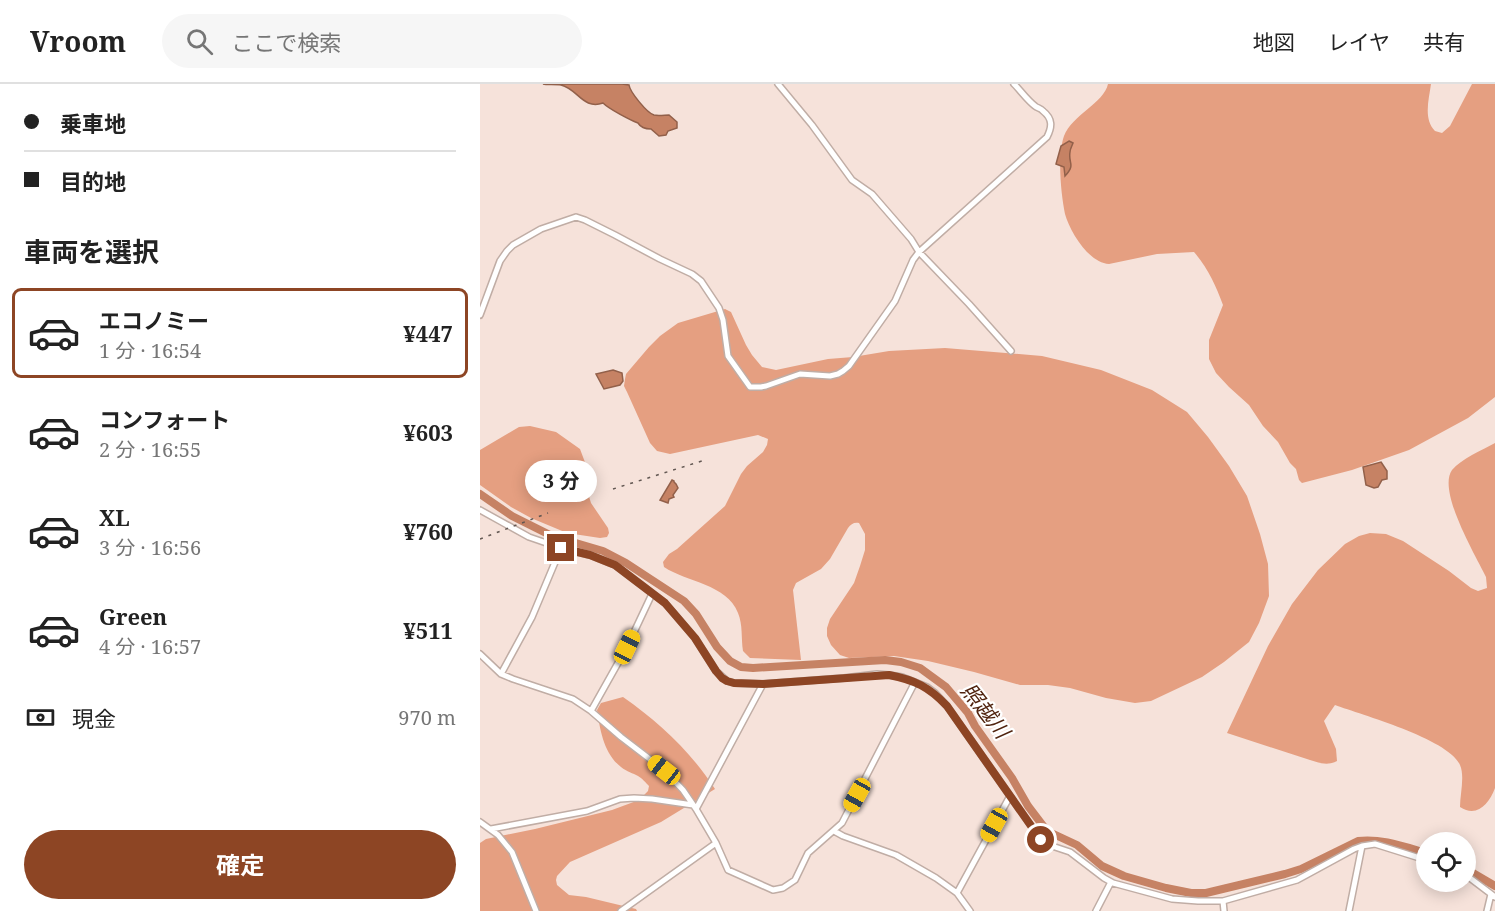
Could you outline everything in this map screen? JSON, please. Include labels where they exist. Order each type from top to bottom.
[{"type":"street","points":[[778,84],[812,125],[852,180],[872,194],[911,239],[919,252],[1011,351]]},
{"type":"street","points":[[480,315],[500,261],[513,245],[541,229],[576,217],[701,280],[719,308],[729,360],[750,387],[761,387],[800,374],[830,376],[838,374],[849,366],[895,301],[912,260],[919,252],[1047,137],[1052,128],[1048,117],[1014,84]]},
{"type":"street","points":[[480,510],[529,537],[615,565],[665,603],[695,638],[722,678],[727,681],[763,684],[889,675],[902,677],[927,687],[947,706],[1041,840],[1070,852],[1111,882],[1172,899],[1223,901],[1297,880],[1362,846],[1375,844],[1416,857]]},
{"type":"street","points":[[501,674],[532,617],[561,548]]},
{"type":"street","points":[[591,711],[627,647],[652,594]]},
{"type":"street","points":[[480,654],[501,674],[573,699],[591,711],[673,778],[695,807],[730,873],[773,890],[783,888],[795,880],[808,853],[842,823],[915,682]]},
{"type":"street","points":[[695,807],[763,684]]},
{"type":"street","points":[[957,893],[1010,796]]},
{"type":"street","points":[[491,829],[587,811],[620,799],[652,799],[695,807]]},
{"type":"street","points":[[481,825],[491,829],[512,852],[536,911]]},
{"type":"street","points":[[834,831],[896,855],[936,878],[957,893],[970,911]]},
{"type":"street","points":[[621,911],[716,843]]},
{"type":"street","points":[[1349,911],[1362,846]]},
{"type":"street","points":[[1096,911],[1111,882]]},
{"type":"street","points":[[1476,882],[1493,895],[1487,911]]},
{"type":"street","points":[[1223,901],[1224,911]]},
{"type":"shaded area","points":[[543,84],[629,85],[647,110],[654,115],[669,115],[677,122],[677,128],[668,131],[666,135],[659,136],[651,129],[642,127],[603,103],[590,104],[567,87]]},
{"type":"shaded area","points":[[1108,84],[1431,84],[1429,121],[1435,131],[1442,133],[1450,126],[1472,84],[1495,84],[1495,397],[1468,418],[1409,450],[1352,470],[1302,483],[1296,469],[1278,442],[1263,426],[1249,405],[1216,373],[1209,359],[1209,340],[1223,305],[1211,277],[1194,252],[1157,254],[1109,264],[1094,258],[1081,245],[1071,229],[1065,214],[1060,175],[1064,136],[1074,122],[1101,97]]},
{"type":"shaded area","points":[[1069,141],[1073,143],[1070,151],[1071,166],[1065,176],[1064,167],[1056,164],[1061,146]]},
{"type":"shaded area","points":[[725,309],[731,312],[746,345],[762,367],[776,370],[828,359],[889,351],[945,348],[1042,356],[1101,370],[1152,390],[1187,412],[1229,466],[1247,496],[1260,534],[1268,564],[1269,596],[1249,642],[1202,677],[1151,701],[1135,703],[1070,688],[1020,685],[928,661],[894,656],[849,658],[840,655],[831,645],[827,636],[827,628],[830,619],[854,583],[865,550],[865,534],[859,523],[856,523],[851,524],[830,559],[821,569],[796,583],[793,590],[801,660],[750,658],[743,651],[741,622],[733,603],[716,590],[664,567],[663,562],[669,554],[725,506],[741,474],[763,452],[768,439],[758,435],[670,454],[657,451],[650,443],[624,386],[626,374],[660,336],[678,323]]},
{"type":"shaded area","points":[[613,370],[622,373],[623,381],[620,385],[604,389],[596,374]]},
{"type":"shaded area","points":[[530,426],[556,432],[580,449],[586,465],[587,490],[591,503],[608,528],[607,537],[567,533],[511,507],[480,485],[480,450],[519,427]]},
{"type":"shaded area","points":[[1495,443],[1495,788],[1486,804],[1472,811],[1460,807],[1462,780],[1460,765],[1453,755],[1440,746],[1404,729],[1335,705],[1324,721],[1336,749],[1337,761],[1334,763],[1317,762],[1227,733],[1268,646],[1292,604],[1318,570],[1345,544],[1359,536],[1370,533],[1386,534],[1403,541],[1471,588],[1478,591],[1487,588],[1486,577],[1454,508],[1449,480],[1452,470],[1461,462]]},
{"type":"shaded area","points":[[1381,462],[1387,471],[1387,479],[1382,480],[1378,487],[1366,485],[1363,467]]},
{"type":"shaded area","points":[[672,480],[678,488],[668,503],[660,500]]},
{"type":"shaded area","points":[[623,697],[674,738],[715,789],[661,822],[570,862],[557,876],[557,885],[569,895],[586,897],[637,911],[480,911],[480,843],[486,839],[612,810],[639,800],[648,791],[649,786],[642,779],[615,762],[601,733],[597,710],[601,703]]},
{"type":"waterway","name":"照越川","points":[[480,494],[512,516],[552,536],[603,551],[626,563],[684,601],[696,614],[717,647],[730,661],[741,667],[885,660],[920,668],[946,687],[968,713],[1028,806],[1047,831],[1077,845],[1102,866],[1124,876],[1166,888],[1191,893],[1206,893],[1301,869],[1358,841],[1384,842],[1416,850]]},
{"type":"waterway","name":"照越川","points":[[1476,875],[1495,886]]},
{"type":"railway","points":[[613,489],[705,460]]},
{"type":"railway","points":[[480,539],[548,513]]},
{"type":"route","points":[[561,548],[590,555],[615,565],[665,603],[695,638],[716,671],[727,681],[763,684],[889,675],[902,677],[927,687],[947,706],[1041,840]]}]
